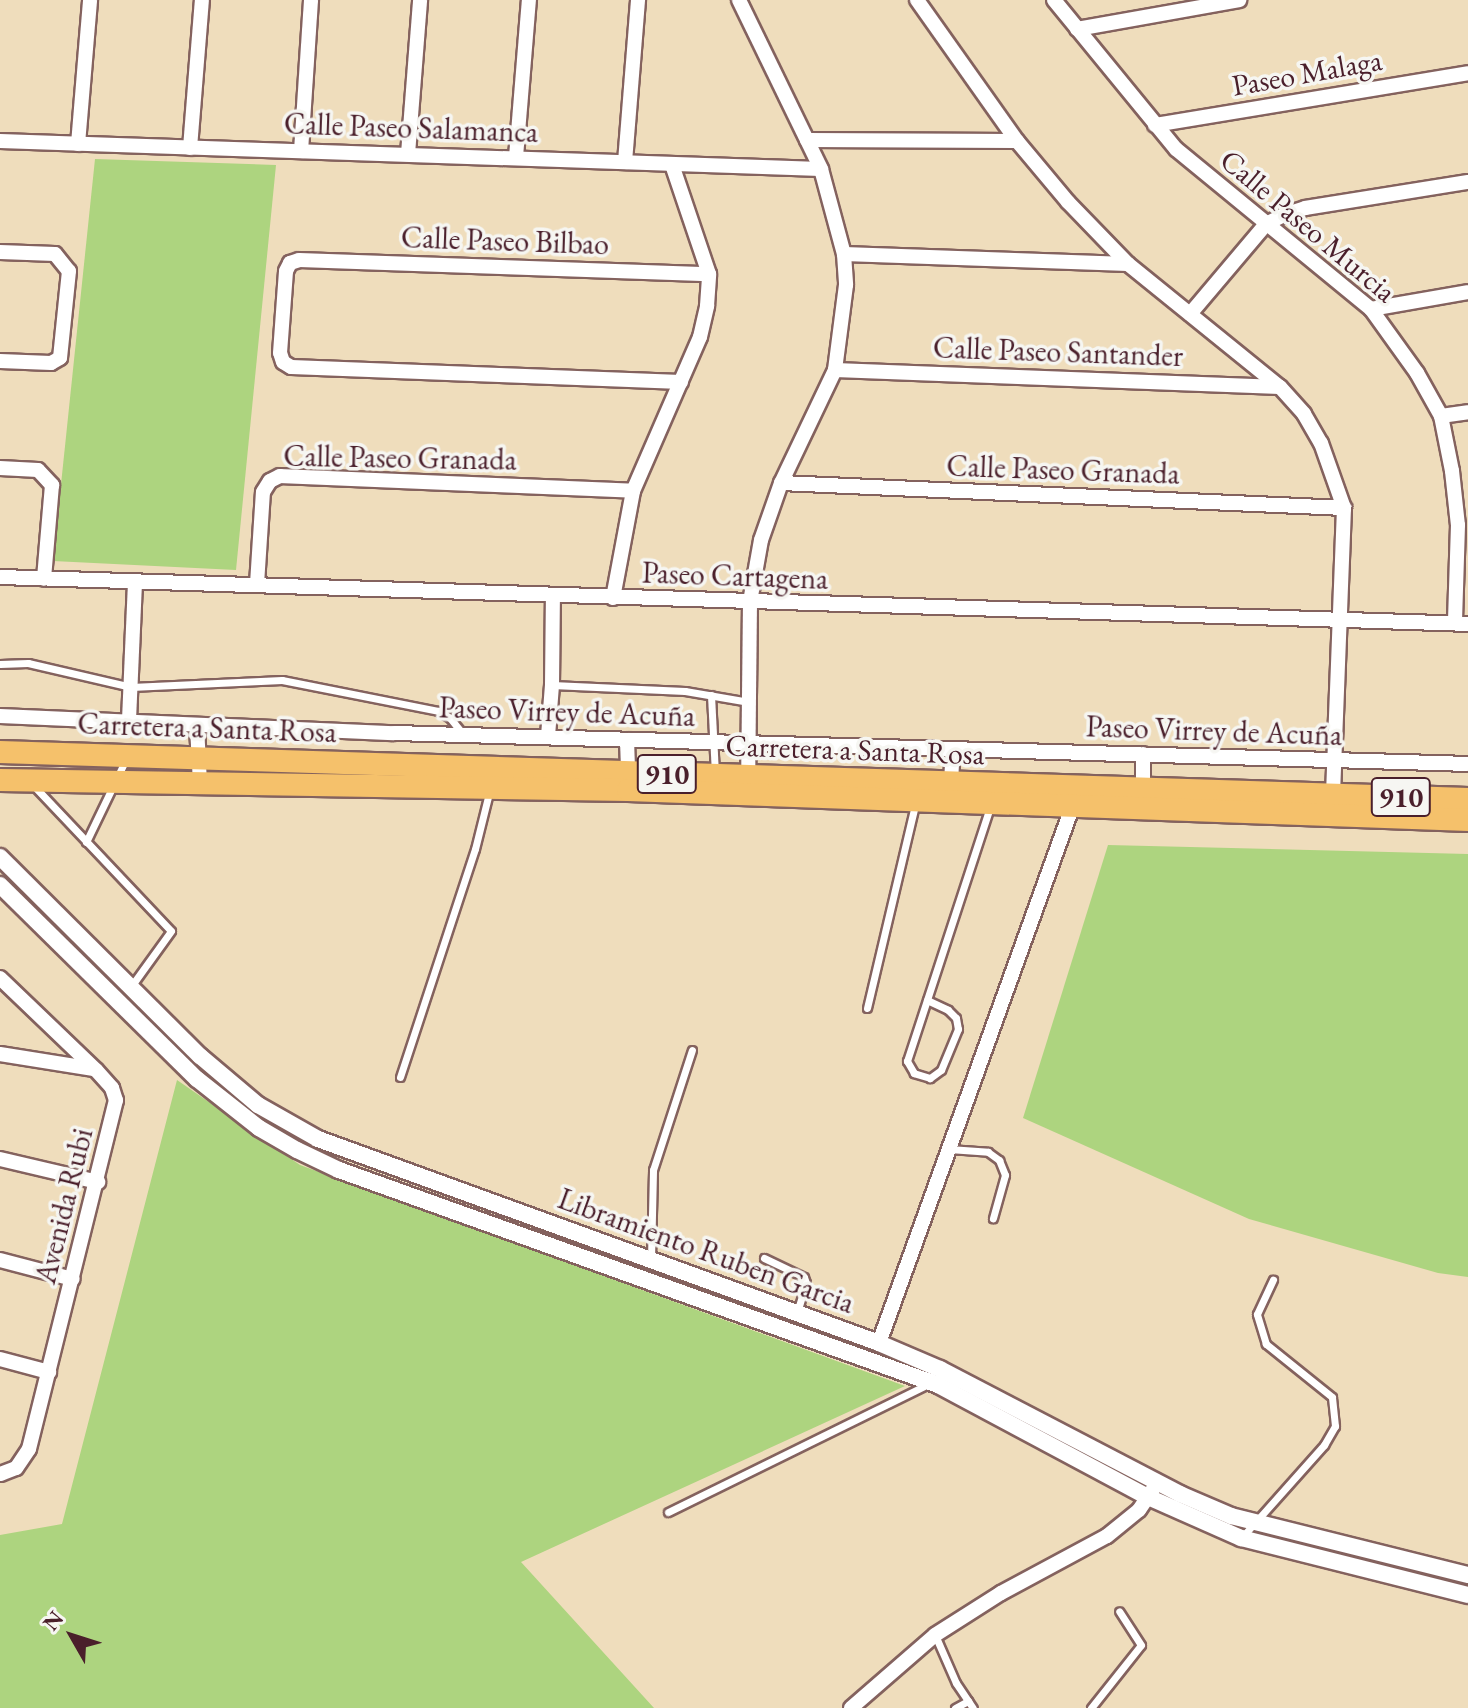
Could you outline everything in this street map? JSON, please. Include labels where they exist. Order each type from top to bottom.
[{"type":"main road","name":"Carretera a Santa Rosa","points":[[0,752],[393,764],[493,778]]},
{"type":"main road","name":"Carretera a Santa Rosa","points":[[12,783],[394,787],[493,778],[715,784],[916,799],[1073,805],[1333,806],[1468,799]]},
{"type":"main road","name":"Carretera a Santa Rosa","points":[[748,786],[951,783],[1143,789],[1468,820]]},
{"type":"street","points":[[78,144],[90,0]]},
{"type":"street","points":[[190,148],[202,0]]},
{"type":"street","points":[[301,151],[311,0]]},
{"type":"street","points":[[408,154],[420,0]]},
{"type":"street","points":[[516,157],[529,0]]},
{"type":"street","points":[[625,162],[638,0]]},
{"type":"street","points":[[739,0],[821,169],[844,254],[843,323],[835,370],[781,483],[761,540],[750,602],[748,786]]},
{"type":"street","points":[[917,0],[1017,141],[1068,202],[1128,264],[1280,387],[1304,414],[1321,443],[1344,508],[1333,806]]},
{"type":"street","name":"Calle Paseo Murcia","points":[[1054,0],[1176,149],[1371,309],[1394,337],[1441,416],[1463,524],[1461,624]]},
{"type":"street","points":[[1077,29],[1239,0]]},
{"type":"street","name":"Paseo Malaga","points":[[1155,125],[1468,73]]},
{"type":"street","points":[[807,140],[1017,141]]},
{"type":"street","name":"Calle Paseo Salamanca","points":[[0,141],[821,169]]},
{"type":"street","points":[[613,598],[633,491],[702,329],[709,274],[672,165]]},
{"type":"street","points":[[1190,314],[1266,224],[1305,208],[1468,182]]},
{"type":"street","points":[[0,252],[55,254],[69,271],[63,354],[51,363],[0,361]]},
{"type":"street","points":[[844,254],[1128,264]]},
{"type":"street","name":"Calle Paseo Bilbao","points":[[681,382],[291,367],[283,362],[280,353],[286,271],[290,263],[299,260],[709,274]]},
{"type":"street","points":[[1371,309],[1468,292]]},
{"type":"street","name":"Calle Paseo Santander","points":[[835,370],[1280,387]]},
{"type":"street","points":[[1441,416],[1468,412]]},
{"type":"street","points":[[0,468],[38,470],[52,485],[44,579]]},
{"type":"street","name":"Calle Paseo Granada","points":[[257,584],[263,492],[270,481],[280,476],[633,491]]},
{"type":"street","name":"Calle Paseo Granada","points":[[781,483],[1344,508]]},
{"type":"street","name":"Paseo Cartagena","points":[[0,577],[1461,624]]},
{"type":"street","points":[[129,720],[135,582]]},
{"type":"street","points":[[548,736],[553,596]]},
{"type":"street","name":"Paseo Virrey de Acuña","points":[[0,716],[394,733],[1468,764]]},
{"type":"street","points":[[197,726],[200,784]]},
{"type":"street","points":[[394,733],[394,787]]},
{"type":"street","points":[[627,740],[628,781]]},
{"type":"street","points":[[951,783],[953,750]]},
{"type":"street","points":[[1143,754],[1143,789]]},
{"type":"street","points":[[879,1343],[987,1052],[1073,805]]},
{"type":"street","name":"Libramiento Ruben Garcia","points":[[0,857],[130,988],[242,1092],[301,1131],[337,1149],[879,1343],[940,1369],[1205,1505],[1256,1523],[1468,1575]]},
{"type":"street","name":"Libramiento Ruben Garcia","points":[[0,885],[197,1079],[249,1121],[297,1150],[339,1170],[932,1382],[1148,1497],[1241,1538],[1468,1595]]},
{"type":"street","name":"Avenida Rubi","points":[[0,978],[96,1070],[112,1088],[116,1100],[29,1449],[16,1468]]},
{"type":"street","points":[[0,1054],[96,1070]]},
{"type":"street","points":[[0,1159],[98,1182]]},
{"type":"street","points":[[0,1260],[73,1279]]},
{"type":"street","points":[[0,1359],[49,1372]]},
{"type":"street","points":[[0,1463],[16,1468]]},
{"type":"street","points":[[0,1474],[16,1468]]},
{"type":"street","points":[[851,1708],[935,1635],[1001,1593],[1107,1536],[1148,1497],[1157,1482]]},
{"type":"lane","points":[[0,664],[28,663],[131,687],[282,680],[438,711],[450,718],[463,734]]},
{"type":"lane","points":[[552,685],[711,695],[749,702]]},
{"type":"lane","points":[[711,695],[715,784]]},
{"type":"lane","points":[[86,842],[128,755]]},
{"type":"lane","points":[[400,1077],[475,849],[493,778]]},
{"type":"lane","points":[[12,783],[86,842],[171,931],[130,988]]},
{"type":"lane","points":[[867,1008],[916,799]]},
{"type":"lane","points":[[927,1000],[948,1010],[956,1018],[958,1029],[941,1070],[930,1078],[914,1073],[907,1061],[991,802]]},
{"type":"lane","points":[[651,1261],[653,1170],[692,1050]]},
{"type":"lane","points":[[949,1149],[988,1152],[999,1160],[1005,1175],[993,1218]]},
{"type":"lane","points":[[764,1258],[804,1277],[806,1283],[797,1313]]},
{"type":"lane","points":[[1241,1538],[1324,1445],[1335,1426],[1332,1397],[1266,1344],[1257,1314],[1273,1280]]},
{"type":"lane","points":[[668,1512],[932,1382]]},
{"type":"lane","points":[[1091,1708],[1141,1645],[1119,1611]]},
{"type":"lane","points":[[935,1635],[970,1705],[955,1708]]},
{"type":"green space","points":[[95,159],[276,165],[236,570],[53,561]]},
{"type":"green space","points":[[1108,845],[1468,854],[1468,1277],[1438,1273],[1249,1219],[1023,1118]]},
{"type":"green space","points":[[177,1080],[300,1165],[905,1386],[521,1562],[654,1708],[0,1708],[0,1535],[62,1524]]}]
